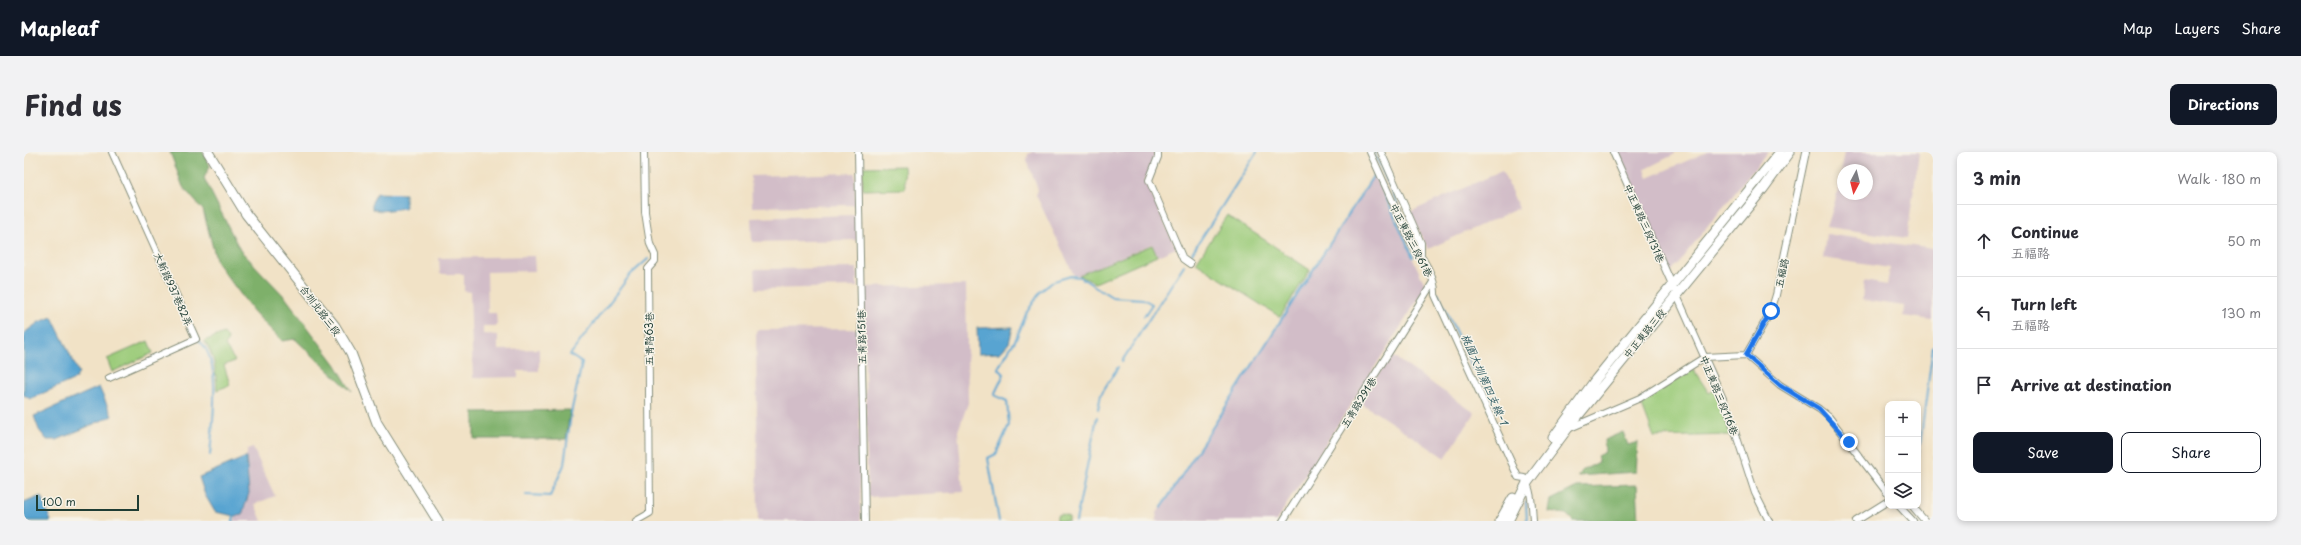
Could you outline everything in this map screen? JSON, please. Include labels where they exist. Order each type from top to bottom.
[{"type":"main road","name":"合圳北路三段","points":[[208,152],[246,214],[335,326],[351,353],[377,423],[438,521]]},
{"type":"main road","name":"中正東路三段","points":[[1500,521],[1525,481],[1596,379],[1780,152]]},
{"type":"main road","name":"中正東路三段","points":[[1508,521],[1525,481],[1790,152]]},
{"type":"street","name":"大新路937巷82弄","points":[[109,378],[196,339],[112,152]]},
{"type":"street","name":"五青路63巷","points":[[636,521],[650,513],[648,269],[655,261],[655,255],[650,244],[645,212],[644,152]]},
{"type":"street","name":"五青路151巷","points":[[858,152],[865,521]]},
{"type":"street","points":[[1158,152],[1158,157],[1149,180],[1183,258],[1190,264]]},
{"type":"street","name":"中正東路三段61巷","points":[[1370,152],[1412,245],[1421,254],[1433,282],[1434,295],[1514,469],[1518,477],[1525,481]]},
{"type":"street","points":[[1381,152],[1421,243],[1421,254]]},
{"type":"street","name":"中正東路三段131巷","points":[[1613,152],[1677,293]]},
{"type":"street","name":"五福路","points":[[1746,355],[1771,311],[1776,295],[1806,152]]},
{"type":"street","name":"五青路291巷","points":[[1283,521],[1433,282]]},
{"type":"street","name":"中正東路三段116巷","points":[[1677,293],[1719,393],[1728,410],[1756,493],[1769,521]]},
{"type":"street","points":[[1568,428],[1640,398],[1705,357],[1746,355],[1780,385],[1819,409],[1829,417],[1885,490]]},
{"type":"street","points":[[1525,481],[1532,502],[1532,521]]},
{"type":"street","points":[[1856,521],[1885,503]]},
{"type":"street","points":[[1902,509],[1913,521]]},
{"type":"street","points":[[1915,509],[1925,521]]},
{"type":"shaded area","points":[[1033,152],[1154,152],[1155,156],[1145,180],[1176,248],[1158,256],[1152,244],[1078,275],[1074,275],[1036,195],[1038,190],[1027,160],[1028,154]]},
{"type":"shaded area","points":[[1617,152],[1674,152],[1675,154],[1645,169],[1648,178],[1707,152],[1768,152],[1670,273]]},
{"type":"shaded area","points":[[1845,152],[1919,152],[1907,238],[1827,227],[1837,193],[1837,200],[1873,200],[1873,164],[1843,164]]},
{"type":"shaded area","points":[[1502,171],[1519,208],[1428,249],[1410,212]]},
{"type":"shaded area","points":[[855,173],[855,205],[752,207],[751,176]]},
{"type":"shaded area","points":[[1374,175],[1426,287],[1276,521],[1156,521],[1157,513]]},
{"type":"shaded area","points":[[856,215],[857,240],[752,242],[751,218]]},
{"type":"shaded area","points":[[1826,234],[1933,249],[1933,320],[1903,316],[1904,306],[1862,300],[1864,281],[1887,285],[1890,268],[1823,258]]},
{"type":"shaded area","points":[[534,256],[535,271],[487,272],[488,313],[496,313],[497,326],[483,326],[483,334],[498,335],[498,350],[539,349],[539,371],[518,371],[518,377],[473,378],[470,292],[464,291],[464,274],[440,274],[439,258]]},
{"type":"shaded area","points":[[857,268],[857,287],[756,289],[755,269]]},
{"type":"shaded area","points":[[966,285],[968,403],[958,431],[963,492],[868,497],[863,287]]},
{"type":"shaded area","points":[[858,329],[861,521],[758,521],[756,330]]},
{"type":"shaded area","points":[[1391,355],[1475,413],[1445,458],[1360,402]]},
{"type":"shaded area","points":[[253,448],[275,496],[255,504],[262,521],[235,521],[236,516],[242,515],[249,493],[246,457],[248,449]]},
{"type":"green space","points":[[170,152],[203,152],[210,166],[204,178],[240,250],[285,297],[336,365],[352,392],[295,339],[282,341],[254,312],[217,263],[203,210],[183,187]]},
{"type":"green space","points":[[904,166],[905,189],[863,190],[862,167]]},
{"type":"green space","points":[[1227,215],[1310,270],[1280,317],[1196,263]]},
{"type":"green space","points":[[1152,245],[1157,256],[1095,283],[1079,275]]},
{"type":"green space","points":[[224,333],[228,339],[225,346],[235,361],[224,365],[230,385],[217,390],[213,358],[204,341]]},
{"type":"green space","points":[[148,341],[153,353],[112,372],[107,359]]},
{"type":"green space","points":[[1693,369],[1709,393],[1715,390],[1731,435],[1654,437],[1641,403]]},
{"type":"green space","points":[[570,410],[566,439],[474,439],[474,412]]},
{"type":"green space","points":[[1623,432],[1628,445],[1638,442],[1636,472],[1577,476],[1583,470],[1599,462],[1597,456],[1605,452],[1604,440]]},
{"type":"green space","points":[[1637,485],[1639,521],[1573,521],[1566,514],[1549,512],[1551,500],[1577,487]]},
{"type":"green space","points":[[1062,514],[1069,517],[1069,521],[1057,521],[1057,515]]},
{"type":"water","points":[[377,193],[405,194],[405,208],[381,211],[372,209],[372,202]]},
{"type":"water","points":[[52,317],[79,373],[75,379],[30,399],[24,395],[24,333],[39,322]]},
{"type":"water","points":[[1013,327],[1009,343],[1000,353],[978,354],[977,328]]},
{"type":"water","points":[[99,387],[112,416],[57,440],[47,440],[39,430],[34,416]]},
{"type":"water","points":[[246,457],[249,493],[242,515],[236,516],[215,512],[205,495],[199,477]]},
{"type":"water","points":[[41,496],[51,521],[24,521],[24,503]]},
{"type":"waterway","points":[[1188,259],[1257,152]]},
{"type":"waterway","name":"桃園大圳第四支線-1","points":[[1374,152],[1415,242]]},
{"type":"waterway","points":[[1161,508],[1375,173],[1413,257]]},
{"type":"waterway","points":[[526,495],[550,496],[564,465],[571,413],[582,363],[570,355],[630,275],[648,259]]},
{"type":"waterway","points":[[1122,361],[1184,265]]},
{"type":"waterway","points":[[999,521],[988,458],[996,454],[1009,425],[1007,401],[994,395],[1004,374],[998,368],[1016,339],[1027,312],[1041,291],[1054,281],[1071,276],[1080,277],[1112,297],[1143,299],[1152,304],[1144,316]]},
{"type":"waterway","name":"桃園大圳第四支線-1","points":[[1438,293],[1473,370]]},
{"type":"waterway","points":[[199,341],[206,350],[211,362],[214,378],[214,411],[210,455]]},
{"type":"waterway","points":[[1921,437],[1933,347]]},
{"type":"waterway","points":[[1098,409],[1101,394],[1118,367]]},
{"type":"waterway","points":[[1076,521],[1097,417]]},
{"type":"waterway","name":"桃園大圳第四支線-1","points":[[1526,502],[1527,521]]},
{"type":"waterway","points":[[233,521],[234,516]]},
{"type":"route","points":[[1771,311],[1746,355],[1780,385],[1819,409],[1829,417],[1849,442]]}]
